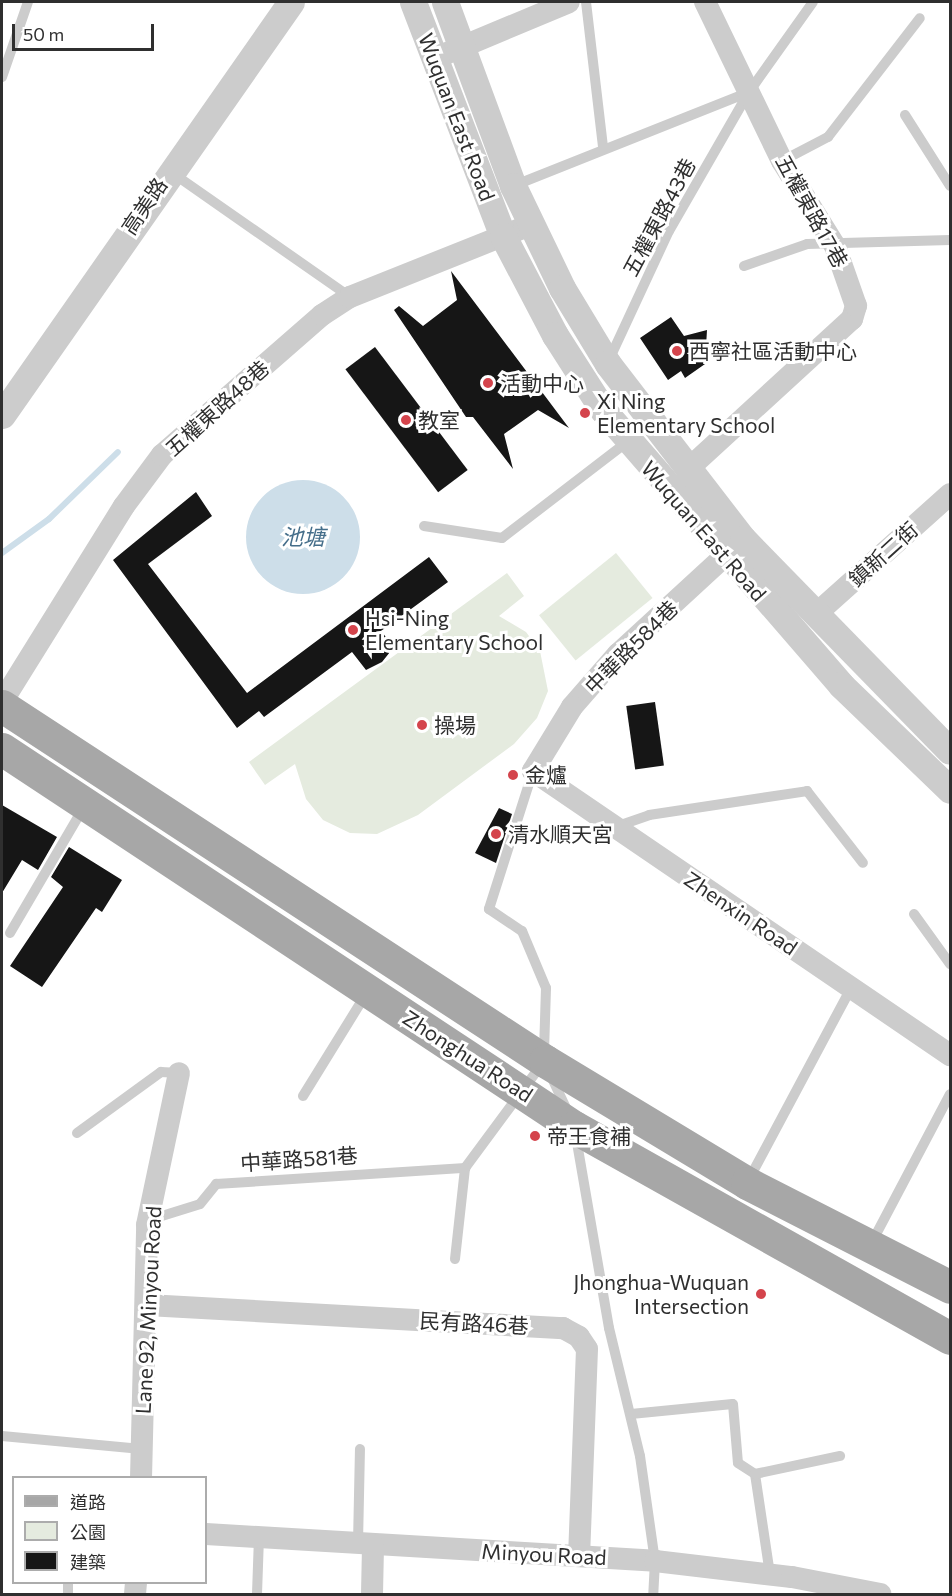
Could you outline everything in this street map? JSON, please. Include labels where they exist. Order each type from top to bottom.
[{"type":"main road","name":"Zhonghua Road","points":[[2,704],[545,1061],[747,1183],[951,1287]]},
{"type":"main road","name":"Zhonghua Road","points":[[2,748],[574,1127],[951,1338]]},
{"type":"street","name":"高美路","points":[[2,415],[168,170],[291,2]]},
{"type":"street","name":"Wuquan East Road","points":[[413,2],[503,236],[555,335],[626,443],[734,548],[816,614],[950,750]]},
{"type":"street","name":"Wuquan East Road","points":[[445,2],[513,186],[530,225],[608,364],[687,470],[734,548],[841,685],[951,790]]},
{"type":"street","points":[[433,58],[569,2]]},
{"type":"street","name":"五權東路17巷","points":[[687,470],[852,319],[855,290],[836,246],[783,161],[705,2]]},
{"type":"street","name":"五權東路48巷","points":[[2,704],[124,506],[162,456],[322,315],[350,297],[530,225]]},
{"type":"street","name":"鎮新二街","points":[[816,614],[951,494]]},
{"type":"street","name":"中華路584巷","points":[[533,771],[572,707],[618,654],[734,548]]},
{"type":"street","points":[[931,771],[950,750]]},
{"type":"street","name":"Zhenxin Road","points":[[533,771],[951,1055]]},
{"type":"street","name":"Lane 92, Minyou Road","points":[[141,1476],[148,1220],[179,1074]]},
{"type":"street","name":"民有路46巷","points":[[147,1305],[563,1328],[579,1336],[587,1349],[579,1556]]},
{"type":"street","name":"Minyou Road","points":[[207,1534],[655,1561],[770,1574],[880,1594]]},
{"type":"street","points":[[366,1544],[372,1594]]},
{"type":"lane","points":[[2,77],[28,2]]},
{"type":"lane","points":[[586,2],[603,146]]},
{"type":"lane","name":"五權東路43巷","points":[[608,364],[669,231],[749,92],[813,2]]},
{"type":"lane","points":[[783,161],[828,137],[920,18]]},
{"type":"lane","points":[[513,186],[603,146],[749,92]]},
{"type":"lane","points":[[905,115],[951,186]]},
{"type":"lane","points":[[168,170],[350,297]]},
{"type":"lane","points":[[744,266],[807,244],[836,246],[951,240]]},
{"type":"lane","points":[[424,526],[502,538],[626,443]]},
{"type":"lane","name":"中華路584巷","points":[[533,771],[489,909],[522,931],[546,988],[545,1061],[574,1127]]},
{"type":"lane","points":[[615,827],[649,815],[807,791],[863,863]]},
{"type":"lane","points":[[10,933],[86,805]]},
{"type":"lane","points":[[914,914],[951,964]]},
{"type":"lane","points":[[747,1183],[850,988]]},
{"type":"lane","points":[[303,1096],[367,991]]},
{"type":"lane","points":[[455,1259],[465,1168],[520,1090],[545,1061]]},
{"type":"lane","points":[[77,1133],[161,1072],[179,1074]]},
{"type":"lane","points":[[869,1247],[951,1094]]},
{"type":"lane","points":[[574,1127],[609,1328],[631,1414],[655,1561],[653,1594]]},
{"type":"lane","name":"中華路581巷","points":[[148,1220],[200,1204],[216,1184],[465,1168]]},
{"type":"lane","points":[[631,1414],[733,1404],[738,1463],[755,1474],[840,1456]]},
{"type":"lane","points":[[2,1436],[141,1449]]},
{"type":"lane","points":[[360,1449],[366,1544]]},
{"type":"lane","points":[[755,1474],[770,1574]]},
{"type":"lane","points":[[257,1594],[259,1538]]},
{"type":"green space","points":[[616,553],[653,598],[576,660],[539,615]]},
{"type":"green space","points":[[507,573],[524,596],[499,616],[526,632],[540,651],[548,691],[537,718],[514,744],[418,815],[377,834],[350,833],[323,820],[306,799],[295,764],[265,785],[249,762]]},
{"type":"water","name":"池塘","points":[[303,480],[325,484],[344,496],[356,515],[360,537],[356,559],[344,578],[325,590],[303,594],[281,590],[262,578],[250,559],[246,537],[250,515],[262,496],[281,484]]},
{"type":"building","name":"活動中心","points":[[451,271],[569,428],[538,410],[504,434],[513,469],[473,417],[466,417],[394,310],[399,306],[423,326],[457,300]]},
{"type":"building","name":"西寧社區活動中心","points":[[671,317],[684,336],[707,330],[705,364],[685,378],[681,371],[668,380],[640,338]]},
{"type":"building","name":"教室","points":[[375,347],[468,470],[438,492],[345,369]]},
{"type":"building","points":[[196,492],[212,516],[148,564],[247,693],[429,557],[448,582],[381,631],[394,647],[382,662],[366,670],[352,652],[264,717],[259,711],[237,728],[113,560]]},
{"type":"building","points":[[655,702],[664,765],[635,769],[626,706]]},
{"type":"building","points":[[2,805],[57,837],[38,870],[22,860],[2,893]]},
{"type":"building","name":"清水順天宮","points":[[499,808],[512,814],[496,863],[475,853]]},
{"type":"building","points":[[69,847],[122,880],[102,912],[96,908],[42,987],[10,966],[63,887],[51,877]]},
{"type":"waterway","points":[[2,553],[49,519],[118,452]]},
{"type":"place","name":"西寧社區活動中心","points":[[677,351]]},
{"type":"place","name":"活動中心","points":[[488,383]]},
{"type":"place","name":"Xi Ning Elementary School","points":[[585,413]]},
{"type":"place","name":"教室","points":[[406,420]]},
{"type":"place","name":"Hsi-Ning Elementary School","points":[[353,630]]},
{"type":"place","name":"操場","points":[[422,725]]},
{"type":"place","name":"金爐","points":[[513,775]]},
{"type":"place","name":"清水順天宮","points":[[496,834]]},
{"type":"place","name":"帝王食補","points":[[535,1136]]},
{"type":"place","name":"Jhonghua-Wuquan Intersection","points":[[761,1294]]}]
